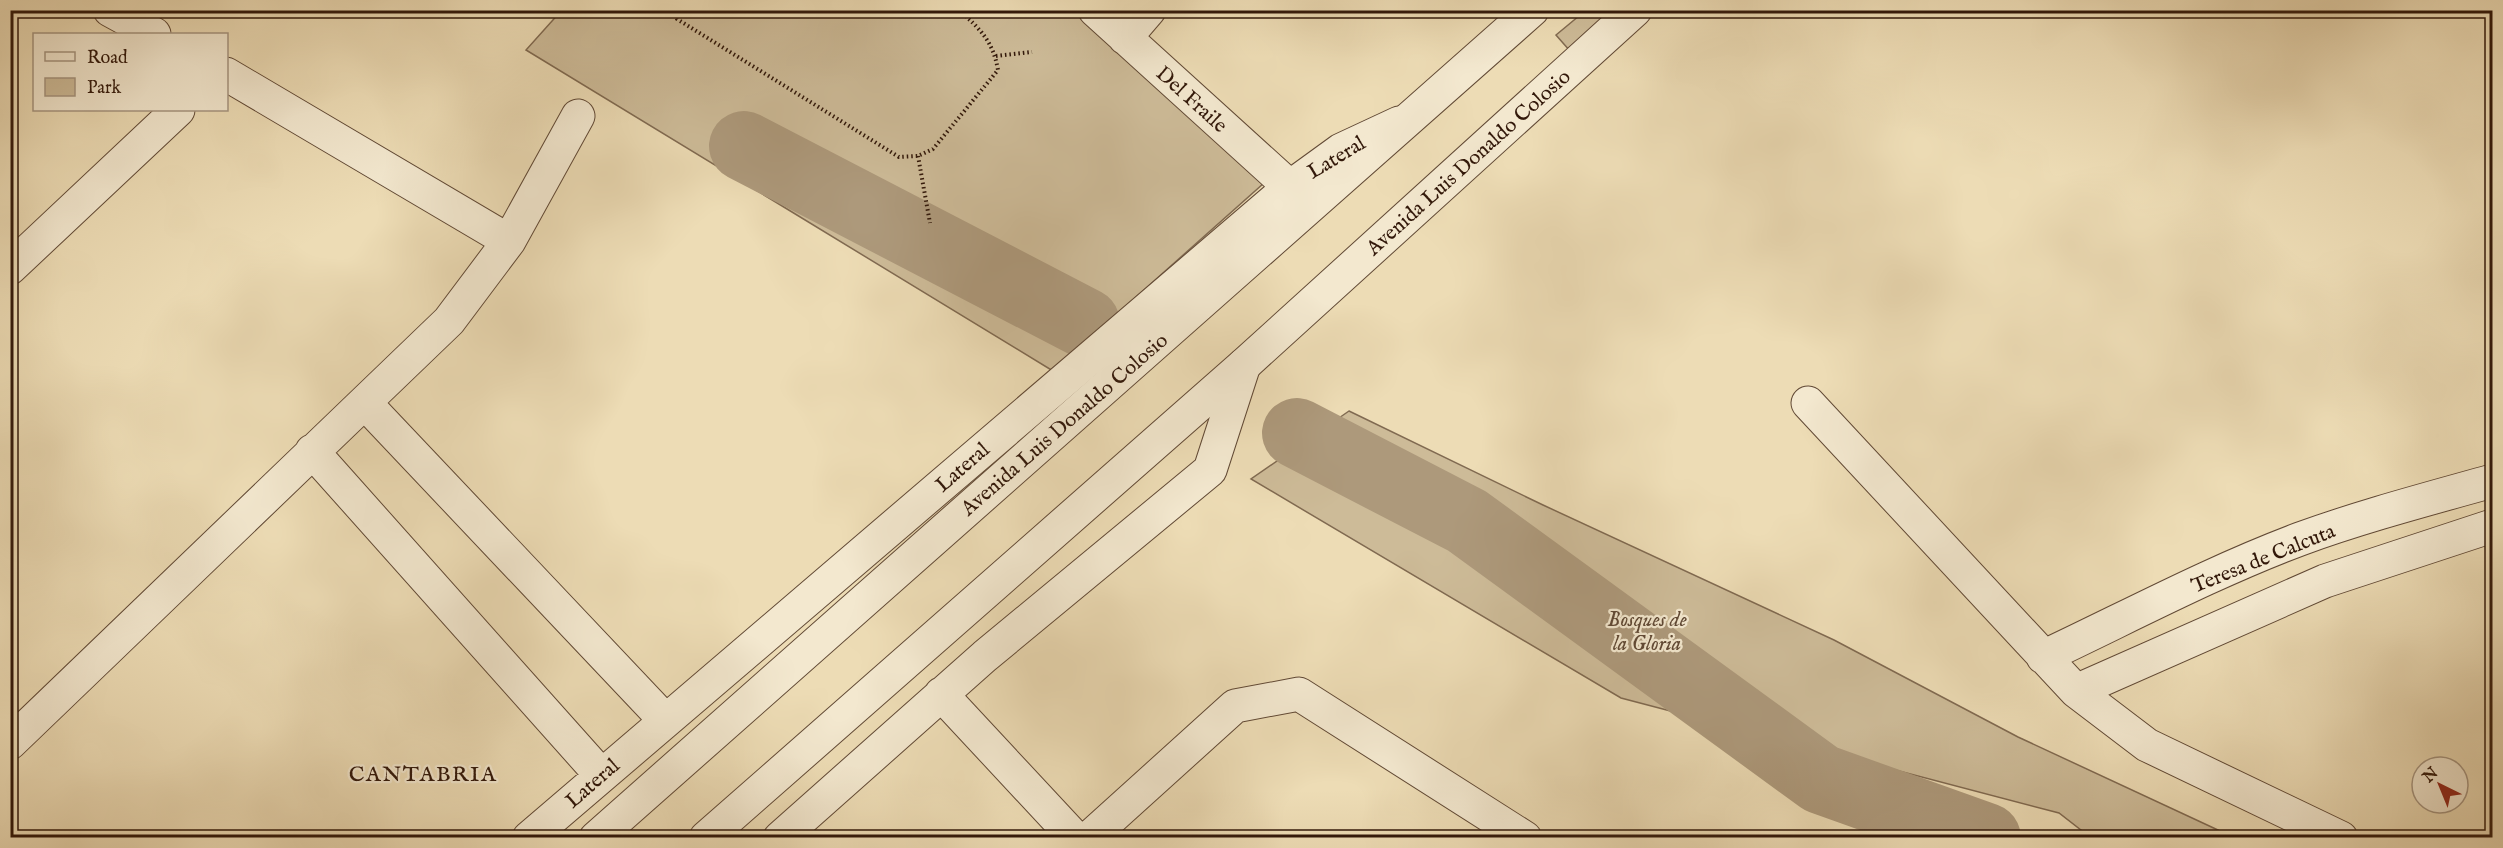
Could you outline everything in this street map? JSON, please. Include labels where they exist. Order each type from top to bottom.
[{"type":"street","points":[[110,10],[152,33]]},
{"type":"street","name":"Del Fraile","points":[[1095,10],[1290,187]]},
{"type":"street","points":[[1125,38],[1149,10]]},
{"type":"street","name":"Avenida Luis Donaldo Colosio","points":[[596,837],[1532,10]]},
{"type":"street","name":"Avenida Luis Donaldo Colosio","points":[[706,837],[1244,365],[1635,10]]},
{"type":"street","points":[[228,75],[509,241]]},
{"type":"street","points":[[10,268],[177,111]]},
{"type":"street","points":[[10,743],[449,321],[509,241],[578,116]]},
{"type":"street","name":"Lateral","points":[[529,837],[1290,187],[1341,150],[1409,118]]},
{"type":"street","points":[[780,837],[941,694],[1210,470],[1244,365]]},
{"type":"street","points":[[365,403],[665,720]]},
{"type":"street","points":[[1808,403],[2076,691],[2147,745],[2341,837]]},
{"type":"street","points":[[312,451],[601,775]]},
{"type":"street","name":"Teresa de Calcuta","points":[[2043,657],[2179,592],[2300,539],[2493,481]]},
{"type":"street","points":[[2076,691],[2325,581],[2493,526]]},
{"type":"street","points":[[941,694],[1094,835],[1235,706],[1299,694],[1525,837]]},
{"type":"path","points":[[673,10],[677,19],[899,157],[918,156],[933,148],[998,70],[996,56],[983,31],[959,10]]},
{"type":"path","points":[[996,56],[1032,52]]},
{"type":"path","points":[[918,156],[930,223]]},
{"type":"green space","points":[[561,11],[1075,11],[1264,183],[1053,371],[526,50]]},
{"type":"green space","points":[[1585,11],[1616,11],[1570,51],[1556,35]]},
{"type":"green space","name":"Bosques de la Gloria","points":[[1349,411],[1543,505],[1834,640],[2018,737],[2233,837],[2090,837],[2059,813],[1621,698],[1251,479]]},
{"type":"waterway","points":[[744,146],[1085,323]]},
{"type":"waterway","points":[[1297,433],[1467,521],[1821,779],[1986,838]]},
{"type":"district","name":"CANTABRIA","points":[[423,773]]}]
